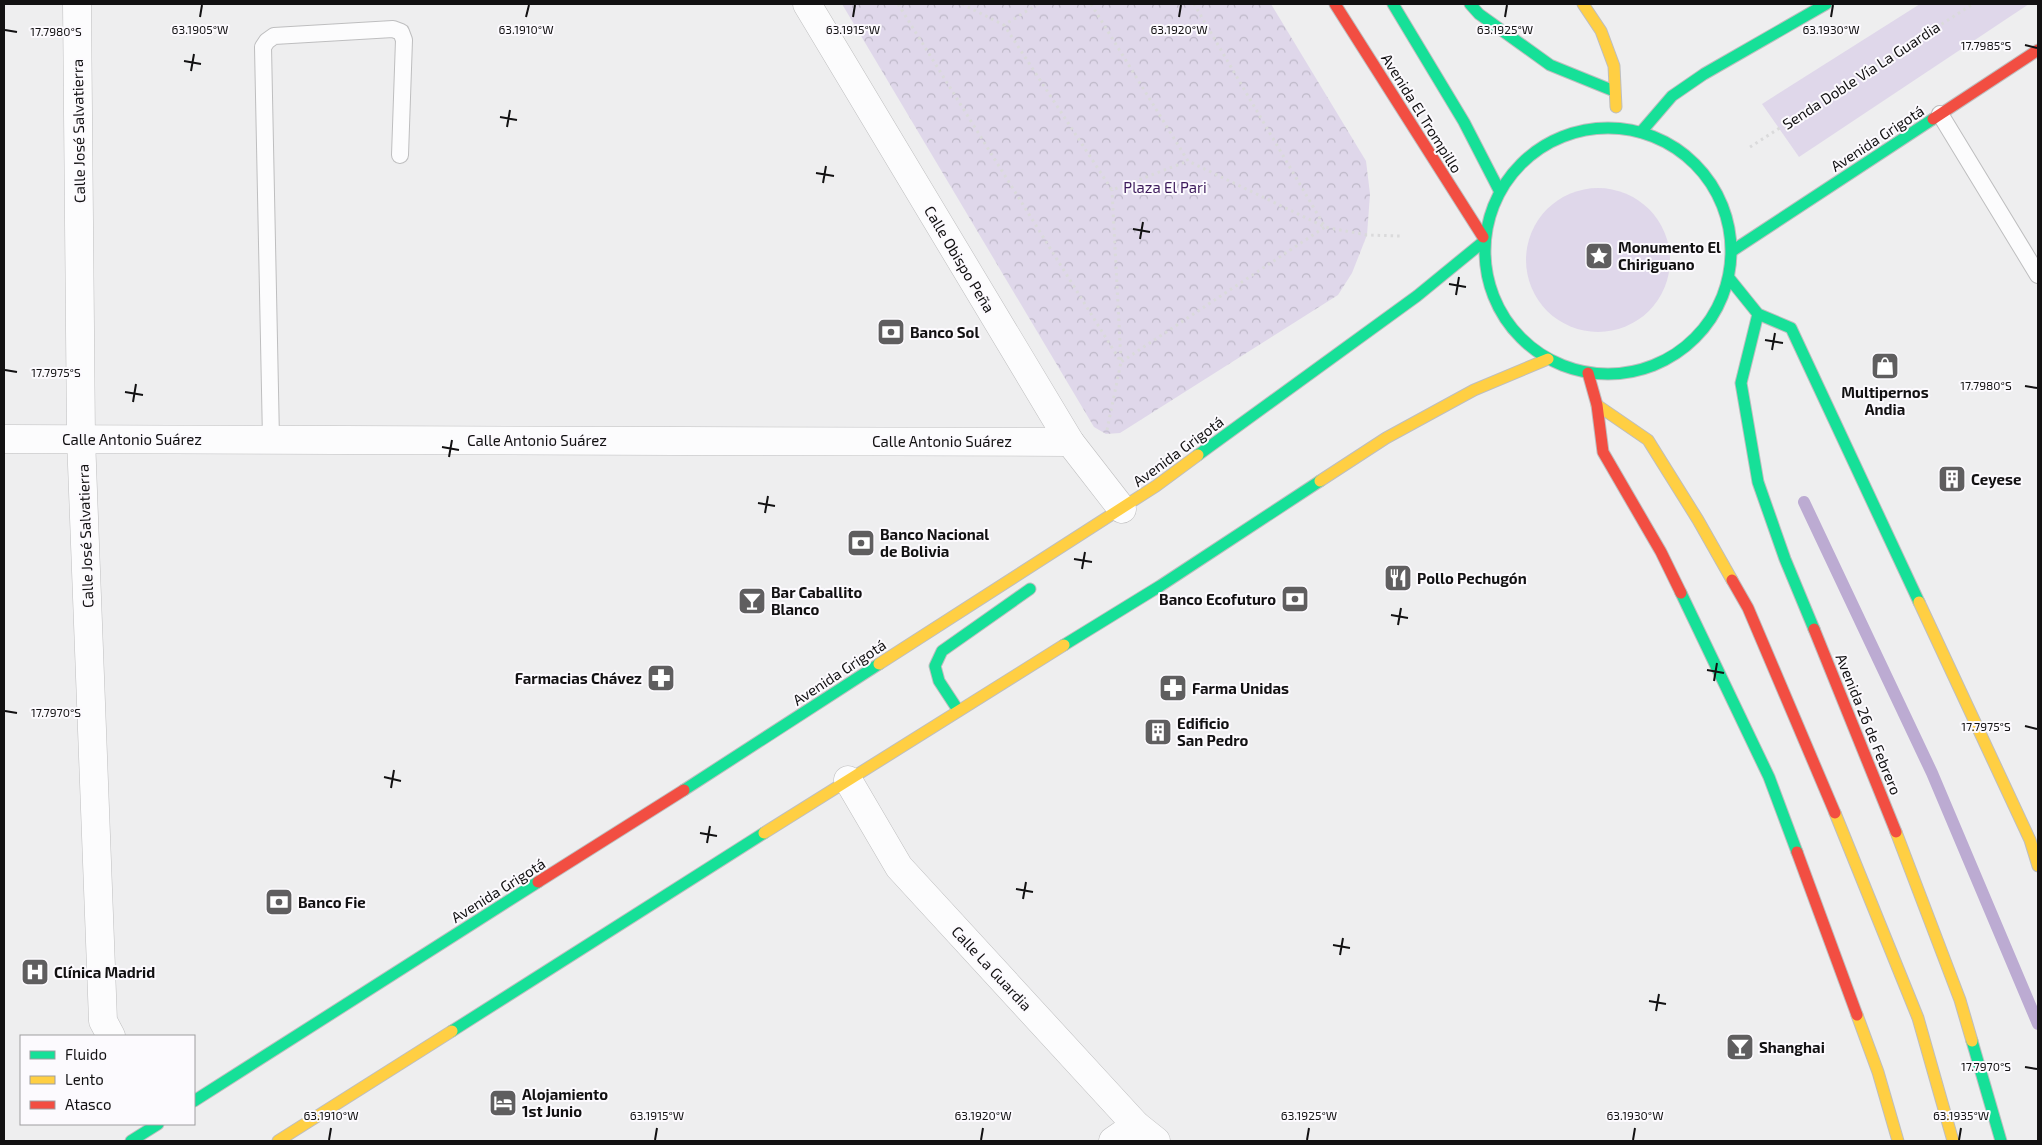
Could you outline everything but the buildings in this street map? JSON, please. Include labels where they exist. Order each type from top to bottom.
[{"type":"main road","name":"Avenida El Trompillo","points":[[1335,4],[1483,240]]},
{"type":"main road","name":"Avenida El Trompillo","points":[[1394,4],[1464,122],[1499,190]]},
{"type":"main road","points":[[1470,4],[1480,14],[1550,65],[1614,91]]},
{"type":"main road","points":[[1584,4],[1601,31],[1614,66],[1616,128]]},
{"type":"main road","points":[[1641,132],[1672,96],[1704,74],[1826,4]]},
{"type":"main road","name":"Avenida Grigotá","points":[[1732,251],[2038,50]]},
{"type":"main road","points":[[1616,128],[1641,132],[1666,142],[1688,157],[1706,177],[1720,199],[1729,225],[1732,251],[1729,278],[1719,305],[1702,331],[1684,348],[1663,362],[1639,370],[1614,374],[1588,373],[1568,368],[1548,359],[1519,337],[1499,309],[1487,277],[1483,240],[1489,213],[1499,190],[1512,172],[1527,157],[1545,144],[1579,130],[1616,128]]},
{"type":"main road","name":"Avenida Grigotá","points":[[201,1091],[1123,515],[1156,486],[1396,312],[1483,240]]},
{"type":"main road","points":[[1729,278],[1758,314],[1791,328],[2034,836],[2038,866]]},
{"type":"main road","name":"Avenida 26 de Febrero","points":[[1758,314],[1741,383],[1758,482],[1785,559],[1907,859],[1960,1000],[2001,1141]]},
{"type":"main road","points":[[278,1141],[958,710],[1160,586],[1386,438],[1474,390],[1548,359]]},
{"type":"main road","points":[[1588,373],[1597,404],[1603,452],[1660,552],[1769,777],[1878,1072],[1898,1141]]},
{"type":"main road","points":[[1597,404],[1648,440],[1698,520],[1748,608],[1816,764],[1918,1018],[1953,1141]]},
{"type":"main road","points":[[958,710],[939,681],[935,666],[942,650],[1038,584]]},
{"type":"main road","points":[[131,1141],[156,1125]]},
{"type":"street","name":"Calle José Salvatierra","points":[[77,4],[81,438],[103,1021],[110,1035]]},
{"type":"street","name":"Calle Obispo Peña","points":[[807,4],[1074,447],[1123,515]]},
{"type":"street","name":"Calle Antonio Suárez","points":[[4,439],[271,439],[1074,447]]},
{"type":"street","name":"Calle La Guardia","points":[[848,780],[898,867],[1146,1133]]},
{"type":"street","points":[[1113,1141],[1146,1133]]},
{"type":"lane","points":[[271,439],[264,48],[267,40],[274,36],[294,34],[393,29],[401,32],[404,40],[400,155]]},
{"type":"lane","points":[[1940,114],[2038,275]]},
{"type":"path","points":[[898,4],[1121,362]]},
{"type":"path","points":[[962,4],[1004,26],[1112,190],[1121,362],[1106,434],[1074,447]]},
{"type":"path","points":[[1004,26],[1038,4]]},
{"type":"path","points":[[1091,4],[1188,161],[1325,227],[1368,235],[1400,236]]},
{"type":"path","points":[[1194,4],[1325,227]]},
{"type":"path","name":"Senda Doble Vía La Guardia","points":[[1750,147],[1972,4]]},
{"type":"path","points":[[1112,190],[1188,161]]},
{"type":"path","points":[[1121,362],[1325,227]]},
{"type":"green space","name":"Plaza El Pari","points":[[842,4],[1271,4],[1366,161],[1370,194],[1367,235],[1352,273],[1338,295],[1120,433],[1106,434],[1094,427]]},
{"type":"green space","points":[[1920,4],[2029,4],[1799,157],[1762,104]]},
{"type":"green space","points":[[1598,188],[1626,193],[1649,209],[1665,232],[1670,260],[1665,288],[1649,311],[1626,327],[1598,332],[1570,327],[1547,311],[1531,288],[1526,260],[1531,232],[1547,209],[1570,193]]},
{"type":"waterway","points":[[1804,502],[1932,773],[2038,1024]]},
{"type":"traffic: fast","points":[[1393,4],[1464,122],[1499,190]]},
{"type":"traffic: fast","points":[[1470,4],[1479,14],[1550,65],[1614,91]]},
{"type":"traffic: fast","points":[[1641,132],[1672,96],[1704,74],[1826,4]]},
{"type":"traffic: fast","points":[[1732,251],[1933,119]]},
{"type":"traffic: fast","points":[[1596,128],[1620,128],[1644,133],[1666,142],[1695,164],[1717,193],[1722,204],[1729,227],[1731,251],[1729,275],[1722,298],[1717,309],[1695,338],[1666,360],[1644,369],[1620,374],[1596,374],[1572,369],[1550,360],[1530,346],[1513,329],[1499,309],[1490,287],[1485,263],[1485,239],[1490,215],[1499,193],[1513,173],[1530,156],[1550,142],[1572,133],[1596,128]]},
{"type":"traffic: fast","points":[[1198,455],[1417,296],[1483,242]]},
{"type":"traffic: fast","points":[[1729,278],[1758,314],[1791,328],[1919,602]]},
{"type":"traffic: fast","points":[[1758,314],[1741,383],[1758,482],[1785,559],[1814,629]]},
{"type":"traffic: fast","points":[[1064,645],[1160,586],[1320,481]]},
{"type":"traffic: fast","points":[[958,710],[939,681],[935,666],[942,651],[1030,589]]},
{"type":"traffic: fast","points":[[1681,593],[1769,777],[1797,852]]},
{"type":"traffic: fast","points":[[684,790],[879,664]]},
{"type":"traffic: fast","points":[[452,1031],[764,833]]},
{"type":"traffic: fast","points":[[195,1100],[538,882]]},
{"type":"traffic: fast","points":[[1972,1041],[2001,1141]]},
{"type":"traffic: fast","points":[[131,1141],[156,1125]]},
{"type":"traffic: slow","points":[[1583,4],[1601,31],[1614,66],[1616,107]]},
{"type":"traffic: slow","points":[[1320,481],[1386,438],[1474,390],[1548,359]]},
{"type":"traffic: slow","points":[[1597,405],[1648,440],[1698,520],[1732,580]]},
{"type":"traffic: slow","points":[[879,664],[1156,486],[1198,455]]},
{"type":"traffic: slow","points":[[1919,602],[2030,840],[2038,866]]},
{"type":"traffic: slow","points":[[764,833],[1064,645]]},
{"type":"traffic: slow","points":[[1835,813],[1918,1018],[1953,1141]]},
{"type":"traffic: slow","points":[[1896,832],[1960,1000],[1972,1041]]},
{"type":"traffic: slow","points":[[1857,1015],[1878,1072],[1898,1141]]},
{"type":"traffic: slow","points":[[278,1141],[452,1031]]},
{"type":"traffic: jam","points":[[1335,4],[1483,237]]},
{"type":"traffic: jam","points":[[1933,119],[2038,50]]},
{"type":"traffic: jam","points":[[1588,373],[1597,405],[1603,452],[1661,552],[1681,593]]},
{"type":"traffic: jam","points":[[1732,580],[1748,608],[1835,813]]},
{"type":"traffic: jam","points":[[1814,629],[1896,832]]},
{"type":"traffic: jam","points":[[538,882],[684,790]]},
{"type":"traffic: jam","points":[[1797,852],[1857,1015]]},
{"type":"place","name":"Monumento El Chiriguano","points":[[1599,256]]},
{"type":"place","name":"Banco Sol","points":[[891,332]]},
{"type":"place","name":"Multipernos Andia","points":[[1885,366]]},
{"type":"place","name":"Ceyese","points":[[1952,479]]},
{"type":"place","name":"Banco Nacional de Bolivia","points":[[861,543]]},
{"type":"place","name":"Pollo Pechugón","points":[[1398,578]]},
{"type":"place","name":"Banco Ecofuturo","points":[[1295,599]]},
{"type":"place","name":"Bar Caballito Blanco","points":[[752,601]]},
{"type":"place","name":"Farmacias Chávez","points":[[661,678]]},
{"type":"place","name":"Farma Unidas","points":[[1173,688]]},
{"type":"place","name":"Edificio San Pedro","points":[[1158,732]]},
{"type":"place","name":"Banco Fie","points":[[279,902]]},
{"type":"place","name":"Clínica Madrid","points":[[35,972]]},
{"type":"place","name":"Shanghai","points":[[1740,1047]]},
{"type":"place","name":"Alojamiento 1st Junio","points":[[503,1103]]}]
